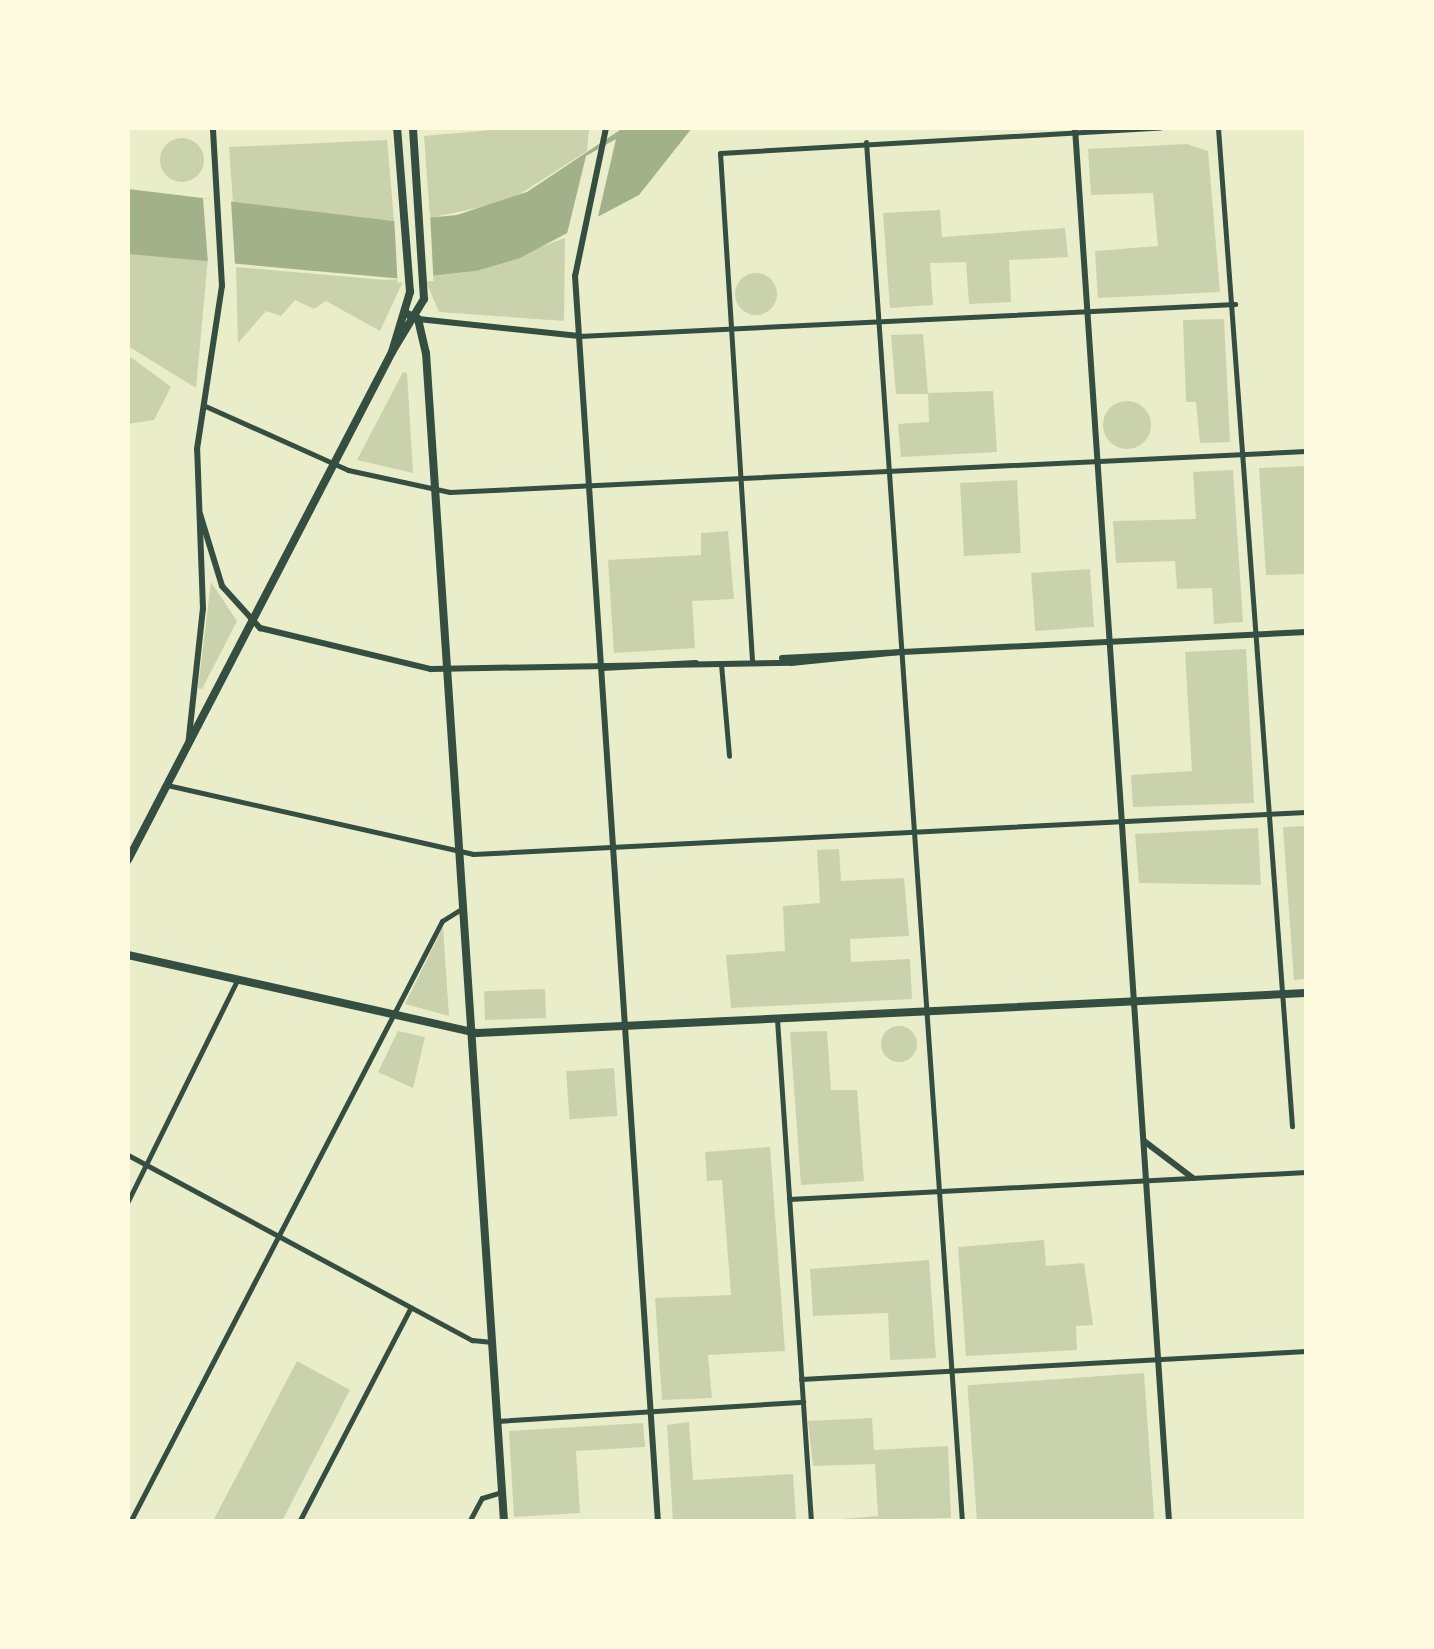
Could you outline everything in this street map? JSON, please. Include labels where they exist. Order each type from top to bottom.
[{"type":"main road","points":[[128,860],[392,352],[410,284],[397,128]]},
{"type":"main road","points":[[413,128],[424,283],[418,319],[435,491],[504,1522]]},
{"type":"main road","points":[[405,312],[418,319]]},
{"type":"main road","points":[[392,352],[418,319]]},
{"type":"main road","points":[[128,955],[471,1033],[1306,993]]},
{"type":"street","points":[[188,746],[202,625],[203,405],[222,266],[213,128]]},
{"type":"street","points":[[606,128],[582,230],[579,336],[658,1522]]},
{"type":"street","points":[[752,660],[720,153],[1160,128]]},
{"type":"street","points":[[1218,128],[1223,136],[1247,454],[1292,1126]]},
{"type":"street","points":[[1075,130],[1169,1522]]},
{"type":"street","points":[[866,142],[962,1522]]},
{"type":"street","points":[[418,319],[579,336],[1235,304]]},
{"type":"street","points":[[203,405],[334,464],[435,491],[588,487],[1306,451]]},
{"type":"street","points":[[200,514],[222,586],[253,623],[447,672],[1306,632]]},
{"type":"street","points":[[721,661],[729,756]]},
{"type":"street","points":[[167,785],[460,852],[1306,812]]},
{"type":"street","points":[[130,1522],[445,915],[463,908]]},
{"type":"street","points":[[128,1200],[236,982]]},
{"type":"street","points":[[777,1019],[811,1522]]},
{"type":"street","points":[[1143,1140],[1193,1178]]},
{"type":"street","points":[[128,1156],[410,1307],[492,1342]]},
{"type":"street","points":[[790,1199],[1306,1172]]},
{"type":"street","points":[[299,1522],[410,1307]]},
{"type":"street","points":[[802,1379],[1306,1351],[1306,1333]]},
{"type":"street","points":[[497,1421],[803,1402]]},
{"type":"street","points":[[468,1522],[484,1496],[502,1492]]},
{"type":"shaded area","points":[[515,128],[589,128],[587,151],[509,201],[430,218],[424,136]]},
{"type":"shaded area","points":[[623,128],[692,128],[639,195],[520,258],[476,271],[404,279],[128,254],[128,189],[394,221],[457,215],[527,192]]},
{"type":"shaded area","points":[[182,138],[197,145],[204,160],[197,175],[182,182],[167,175],[160,160],[167,145]]},
{"type":"shaded area","points":[[387,140],[394,221],[233,202],[229,147]]},
{"type":"shaded area","points":[[1187,144],[1208,151],[1220,292],[1098,298],[1095,251],[1158,246],[1153,193],[1091,195],[1088,149]]},
{"type":"shaded area","points":[[940,210],[942,237],[1065,228],[1068,257],[1009,260],[1011,302],[969,304],[966,262],[930,263],[933,305],[890,308],[883,213]]},
{"type":"shaded area","points":[[565,238],[564,321],[439,312],[424,277],[476,271]]},
{"type":"shaded area","points":[[128,254],[208,258],[196,388],[128,346]]},
{"type":"shaded area","points":[[236,267],[404,279],[380,331],[326,301],[314,309],[295,300],[281,316],[266,311],[238,343]]},
{"type":"shaded area","points":[[756,273],[771,279],[777,294],[771,309],[756,315],[741,309],[735,294],[741,279]]},
{"type":"shaded area","points":[[1224,319],[1230,442],[1200,443],[1196,402],[1186,402],[1183,320]]},
{"type":"shaded area","points":[[923,334],[928,393],[993,391],[997,452],[901,457],[898,424],[929,422],[928,394],[896,394],[891,335]]},
{"type":"shaded area","points":[[128,355],[171,387],[154,420],[128,424]]},
{"type":"shaded area","points":[[403,372],[407,373],[413,473],[357,460]]},
{"type":"shaded area","points":[[1127,401],[1144,408],[1151,425],[1144,442],[1127,449],[1110,442],[1103,425],[1110,408]]},
{"type":"shaded area","points":[[1306,466],[1306,574],[1266,575],[1259,468]]},
{"type":"shaded area","points":[[1233,470],[1243,622],[1214,624],[1212,588],[1177,589],[1175,561],[1116,563],[1113,521],[1196,519],[1193,472]]},
{"type":"shaded area","points":[[1017,480],[1021,553],[964,556],[960,483]]},
{"type":"shaded area","points":[[728,531],[734,599],[692,601],[695,648],[614,653],[608,560],[701,555],[701,533]]},
{"type":"shaded area","points":[[1090,569],[1094,627],[1035,631],[1031,573]]},
{"type":"shaded area","points":[[211,582],[237,621],[202,689],[198,688]]},
{"type":"shaded area","points":[[1246,649],[1254,803],[1133,807],[1131,775],[1192,771],[1185,652]]},
{"type":"shaded area","points":[[1306,826],[1306,979],[1294,980],[1283,827]]},
{"type":"shaded area","points":[[1258,828],[1261,885],[1139,883],[1135,834]]},
{"type":"shaded area","points":[[839,849],[841,881],[904,878],[909,936],[850,939],[851,962],[910,959],[912,999],[731,1008],[726,955],[785,951],[783,906],[820,903],[817,850]]},
{"type":"shaded area","points":[[443,927],[449,1016],[405,1004]]},
{"type":"shaded area","points":[[545,989],[546,1018],[485,1020],[484,991]]},
{"type":"shaded area","points":[[899,1026],[912,1031],[917,1044],[912,1057],[899,1062],[886,1057],[881,1044],[886,1031]]},
{"type":"shaded area","points":[[398,1031],[425,1037],[413,1088],[378,1072]]},
{"type":"shaded area","points":[[827,1031],[831,1090],[857,1090],[864,1181],[801,1185],[790,1032]]},
{"type":"shaded area","points":[[614,1068],[617,1116],[569,1119],[566,1071]]},
{"type":"shaded area","points":[[770,1147],[785,1351],[708,1355],[712,1398],[662,1400],[655,1298],[731,1295],[722,1180],[707,1181],[705,1152]]},
{"type":"shaded area","points":[[1044,1240],[1046,1266],[1084,1263],[1093,1325],[1076,1326],[1077,1350],[966,1356],[958,1247]]},
{"type":"shaded area","points":[[929,1260],[936,1358],[890,1360],[888,1313],[813,1316],[810,1269]]},
{"type":"shaded area","points":[[297,1361],[350,1390],[282,1521],[213,1521]]},
{"type":"shaded area","points":[[1144,1373],[1154,1521],[977,1522],[967,1385]]},
{"type":"shaded area","points":[[872,1418],[874,1450],[948,1446],[951,1518],[816,1521],[878,1516],[875,1464],[813,1466],[808,1421]]},
{"type":"shaded area","points":[[689,1422],[693,1480],[793,1474],[796,1521],[673,1521],[667,1425]]},
{"type":"shaded area","points":[[643,1423],[645,1447],[576,1451],[580,1513],[514,1517],[509,1431]]},
{"type":"pier","points":[[616,139],[597,221],[566,238],[586,156]]},
{"type":"pier","points":[[203,198],[231,201],[235,265],[208,263]]},
{"type":"pier","points":[[430,213],[434,281],[398,283],[394,215]]}]
